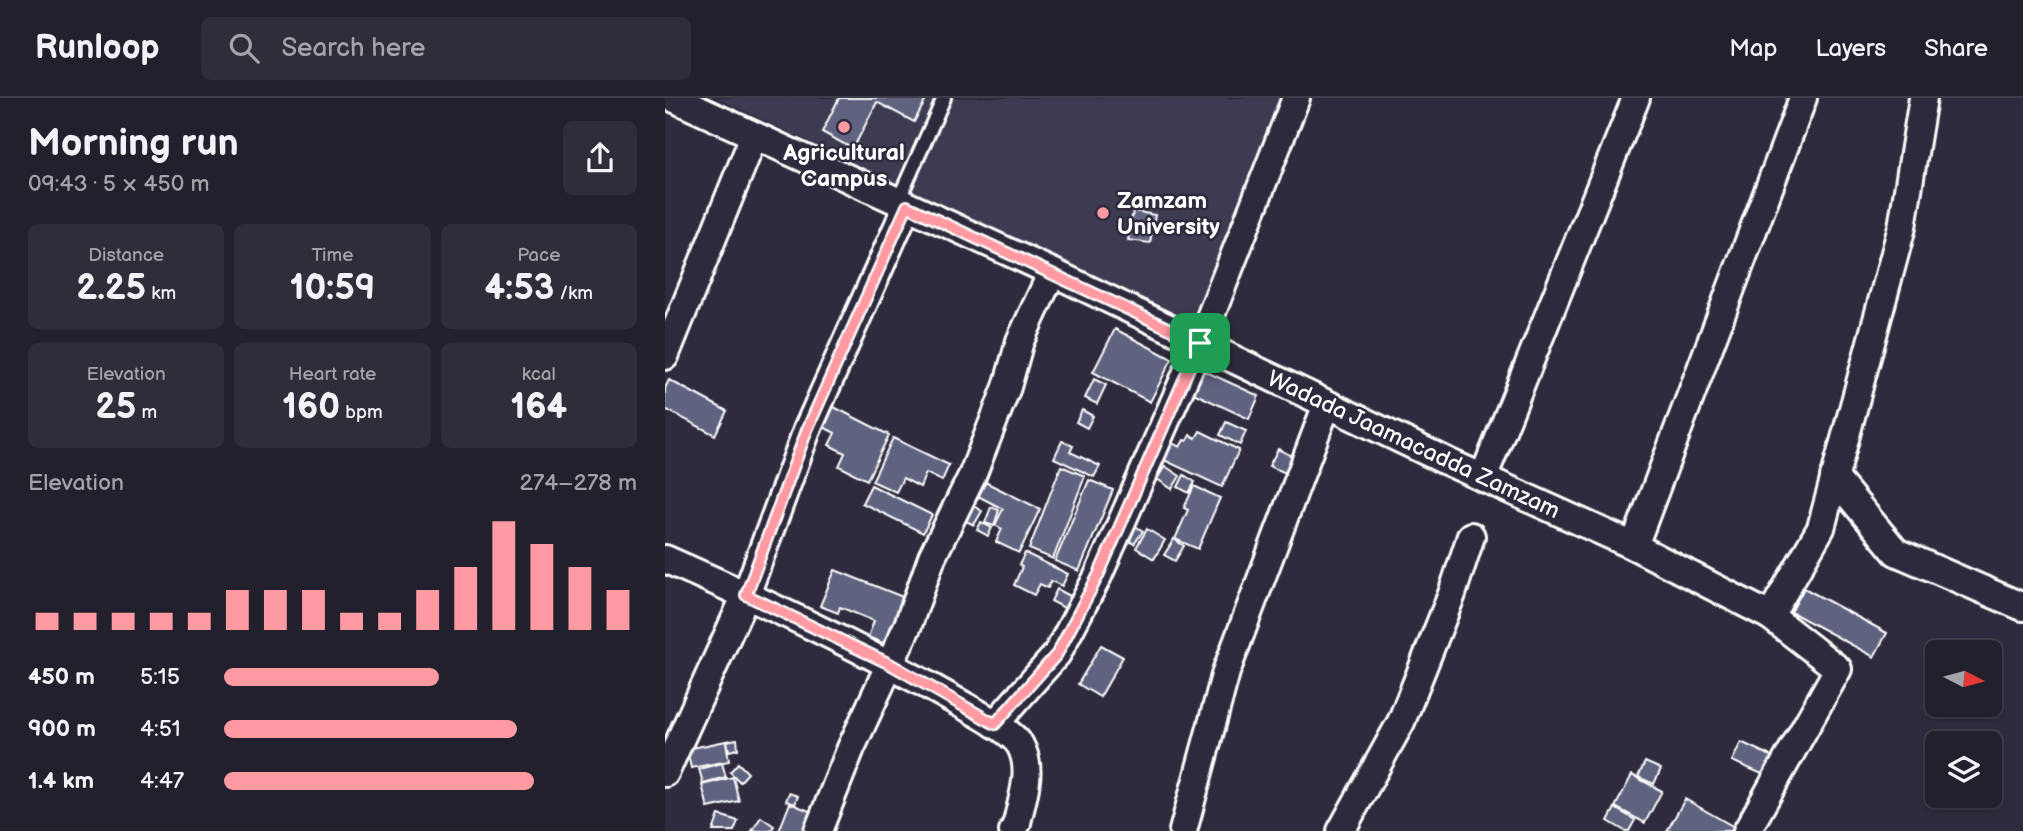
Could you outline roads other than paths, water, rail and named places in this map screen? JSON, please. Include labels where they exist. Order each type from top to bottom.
[{"type":"street","name":"Wadada Jaamacadda Zamzam","points":[[673,98],[1052,272],[1483,478],[1634,546],[1770,617],[1838,669],[1750,830]]},
{"type":"street","points":[[995,724],[1057,654],[1098,576],[1200,343],[1296,98]]},
{"type":"street","points":[[1483,478],[1636,98]]},
{"type":"street","points":[[1634,546],[1803,98]]},
{"type":"street","points":[[1770,617],[1821,527],[1902,227],[1923,98]]},
{"type":"street","points":[[665,356],[754,136]]},
{"type":"street","points":[[665,773],[746,595],[807,430],[902,204]]},
{"type":"street","points":[[818,831],[851,748],[908,625],[932,557],[972,476],[1007,387],[1020,341],[1052,272]]},
{"type":"street","points":[[1184,831],[1226,672],[1327,404]]},
{"type":"street","points":[[1835,477],[1896,552],[2023,607]]},
{"type":"street","points":[[1341,831],[1401,722],[1452,594],[1471,536]]},
{"type":"street","points":[[665,559],[890,664],[995,724],[1020,744],[1028,772],[1013,831]]},
{"type":"lane","points":[[902,204],[944,98]]},
{"type":"place","name":"Agricultural Campus","points":[[844,127]]},
{"type":"place","name":"Zamzam University","points":[[1103,213]]}]
